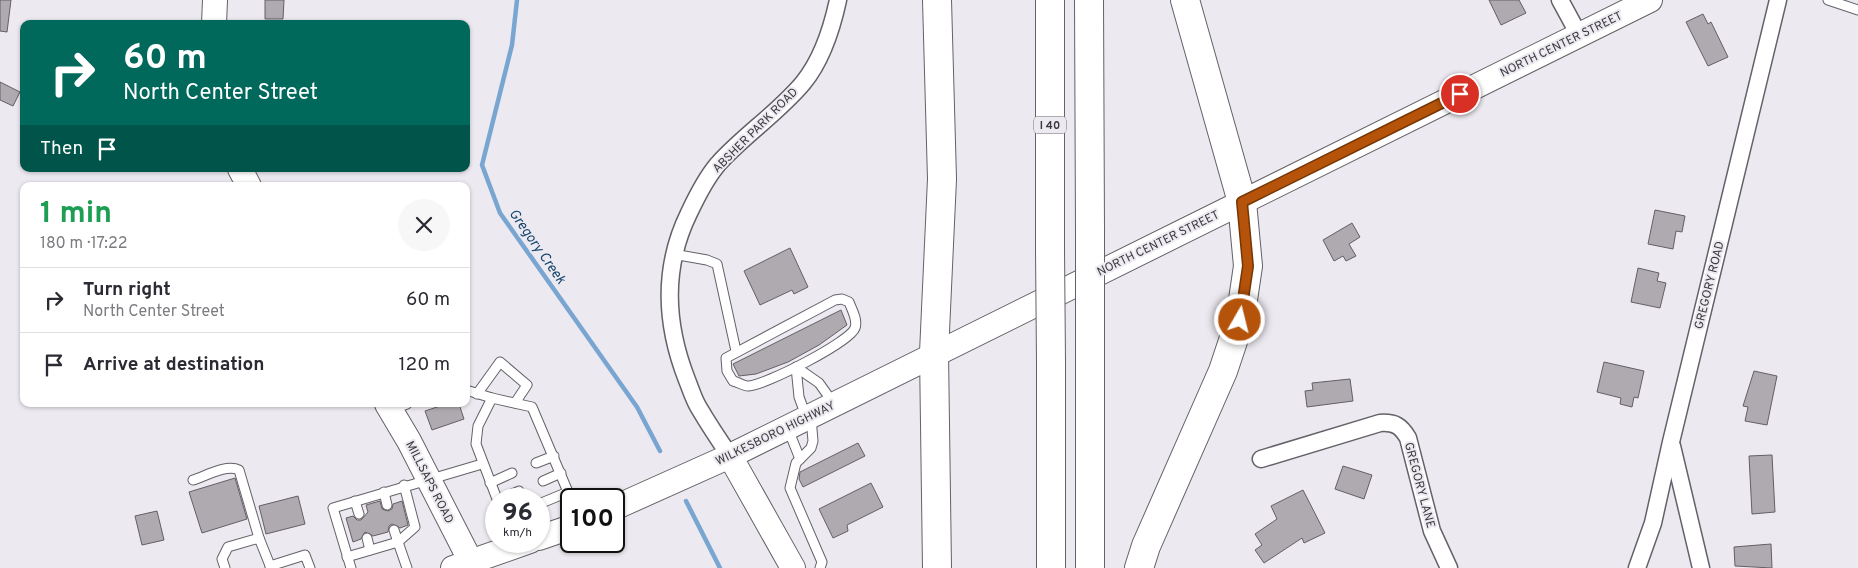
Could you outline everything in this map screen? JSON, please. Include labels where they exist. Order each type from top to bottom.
[{"type":"highway","points":[[937,0],[942,179],[934,353],[937,568]]},
{"type":"highway","name":"I 40","points":[[1050,0],[1051,568]]},
{"type":"highway","points":[[1089,0],[1090,568]]},
{"type":"highway","points":[[1139,568],[1146,546],[1223,371],[1240,320],[1248,266],[1242,202],[1185,0]]},
{"type":"main road","points":[[214,20],[215,0]]},
{"type":"main road","name":"NORTH CENTER STREET","points":[[934,353],[1650,0]]},
{"type":"main road","name":"WILKESBORO HIGHWAY","points":[[625,503],[730,456],[934,353]]},
{"type":"main road","name":"MILLSAPS ROAD","points":[[395,407],[428,478],[462,565]]},
{"type":"main road","points":[[730,456],[793,568]]},
{"type":"main road","points":[[462,565],[495,553]]},
{"type":"street","name":"ABSHER PARK ROAD","points":[[730,456],[698,407],[682,367],[670,324],[668,293],[673,254],[681,230],[699,192],[718,164],[804,82],[820,54],[833,23],[838,0]]},
{"type":"street","points":[[1560,0],[1579,35]]},
{"type":"street","name":"GREGORY ROAD","points":[[1637,568],[1653,523],[1778,0]]},
{"type":"street","name":"GREGORY LANE","points":[[1260,458],[1380,423],[1392,422],[1402,428],[1408,438],[1432,532],[1449,568]]},
{"type":"street","points":[[1671,442],[1700,568]]},
{"type":"lane","points":[[1828,0],[1858,10]]},
{"type":"lane","points":[[673,254],[707,260],[717,264],[736,351]]},
{"type":"lane","points":[[842,299],[849,302],[856,318],[855,328],[846,340],[796,367],[749,386],[733,381],[726,371],[726,358],[835,300],[842,299]]},
{"type":"lane","points":[[478,394],[500,362],[527,385],[515,403]]},
{"type":"lane","points":[[796,367],[820,383],[834,405]]},
{"type":"lane","points":[[796,367],[801,420],[800,459]]},
{"type":"lane","points":[[470,391],[532,407],[567,488]]},
{"type":"lane","points":[[492,398],[478,426],[476,444],[492,488]]},
{"type":"lane","points":[[801,420],[813,441],[811,448],[800,459],[793,470],[790,488],[822,562],[820,568]]},
{"type":"lane","points":[[536,463],[554,456]]},
{"type":"lane","points":[[351,568],[333,508],[428,478],[482,464]]},
{"type":"lane","points":[[193,480],[222,470],[235,468],[239,470],[259,538],[270,567],[305,555],[310,568]]},
{"type":"lane","points":[[490,483],[512,473]]},
{"type":"lane","points":[[543,481],[561,473]]},
{"type":"lane","points":[[347,556],[398,542],[415,528],[404,486]]},
{"type":"lane","points":[[384,492],[387,505]]},
{"type":"lane","points":[[356,501],[360,514]]},
{"type":"lane","points":[[394,530],[407,568]]},
{"type":"lane","points":[[225,568],[222,559],[228,547],[259,538]]},
{"type":"lane","points":[[367,538],[370,550]]},
{"type":"building","points":[[0,0],[11,0],[7,32],[0,31]]},
{"type":"building","points":[[265,0],[284,0],[283,19],[265,19]]},
{"type":"building","points":[[1489,0],[1519,0],[1526,13],[1501,25]]},
{"type":"building","points":[[1703,14],[1708,24],[1711,22],[1728,57],[1708,66],[1686,22]]},
{"type":"building","points":[[0,82],[20,92],[13,106],[0,100]]},
{"type":"building","points":[[1655,210],[1685,216],[1682,232],[1676,231],[1673,249],[1648,244]]},
{"type":"building","points":[[1352,223],[1360,237],[1349,244],[1356,256],[1346,261],[1343,256],[1334,261],[1323,240]]},
{"type":"building","points":[[790,248],[808,287],[794,294],[792,290],[760,305],[744,271]]},
{"type":"building","points":[[1638,268],[1659,273],[1657,281],[1666,283],[1660,308],[1631,302]]},
{"type":"building","points":[[841,310],[847,325],[819,345],[788,362],[756,374],[739,376],[733,364]]},
{"type":"building","points":[[1604,362],[1644,371],[1638,398],[1634,397],[1632,407],[1620,404],[1621,398],[1597,392]]},
{"type":"building","points":[[1754,371],[1777,376],[1767,425],[1745,421],[1748,407],[1743,406]]},
{"type":"building","points":[[1350,379],[1353,401],[1307,407],[1305,391],[1313,390],[1312,383]]},
{"type":"building","points":[[437,407],[460,407],[464,419],[432,430],[425,411]]},
{"type":"building","points":[[858,443],[865,456],[803,487],[799,479],[800,472]]},
{"type":"building","points":[[1772,455],[1775,512],[1752,514],[1749,456]]},
{"type":"building","points":[[1343,466],[1372,475],[1364,499],[1335,489]]},
{"type":"building","points":[[235,478],[247,519],[202,533],[189,492]]},
{"type":"building","points":[[871,483],[883,507],[847,525],[848,531],[833,538],[819,509]]},
{"type":"building","points":[[1303,490],[1325,533],[1304,543],[1302,538],[1264,563],[1255,550],[1262,545],[1255,534],[1277,519],[1271,506]]},
{"type":"building","points":[[298,496],[305,524],[266,534],[259,506]]},
{"type":"building","points":[[380,501],[382,509],[388,511],[392,509],[393,504],[402,501],[408,525],[400,528],[392,524],[389,526],[388,532],[373,536],[365,532],[361,539],[353,542],[346,518],[353,516],[357,520],[361,520],[368,512],[366,505]]},
{"type":"building","points":[[157,511],[164,540],[142,545],[135,516]]},
{"type":"building","points":[[1771,544],[1772,568],[1735,566],[1734,547]]},
{"type":"waterway","name":"Gregory Creek","points":[[517,0],[512,45],[482,165],[500,213],[637,407],[660,451]]},
{"type":"waterway","name":"Gregory Creek","points":[[686,501],[720,568]]},
{"type":"route","points":[[1240,320],[1248,266],[1242,202],[1460,94]]}]
